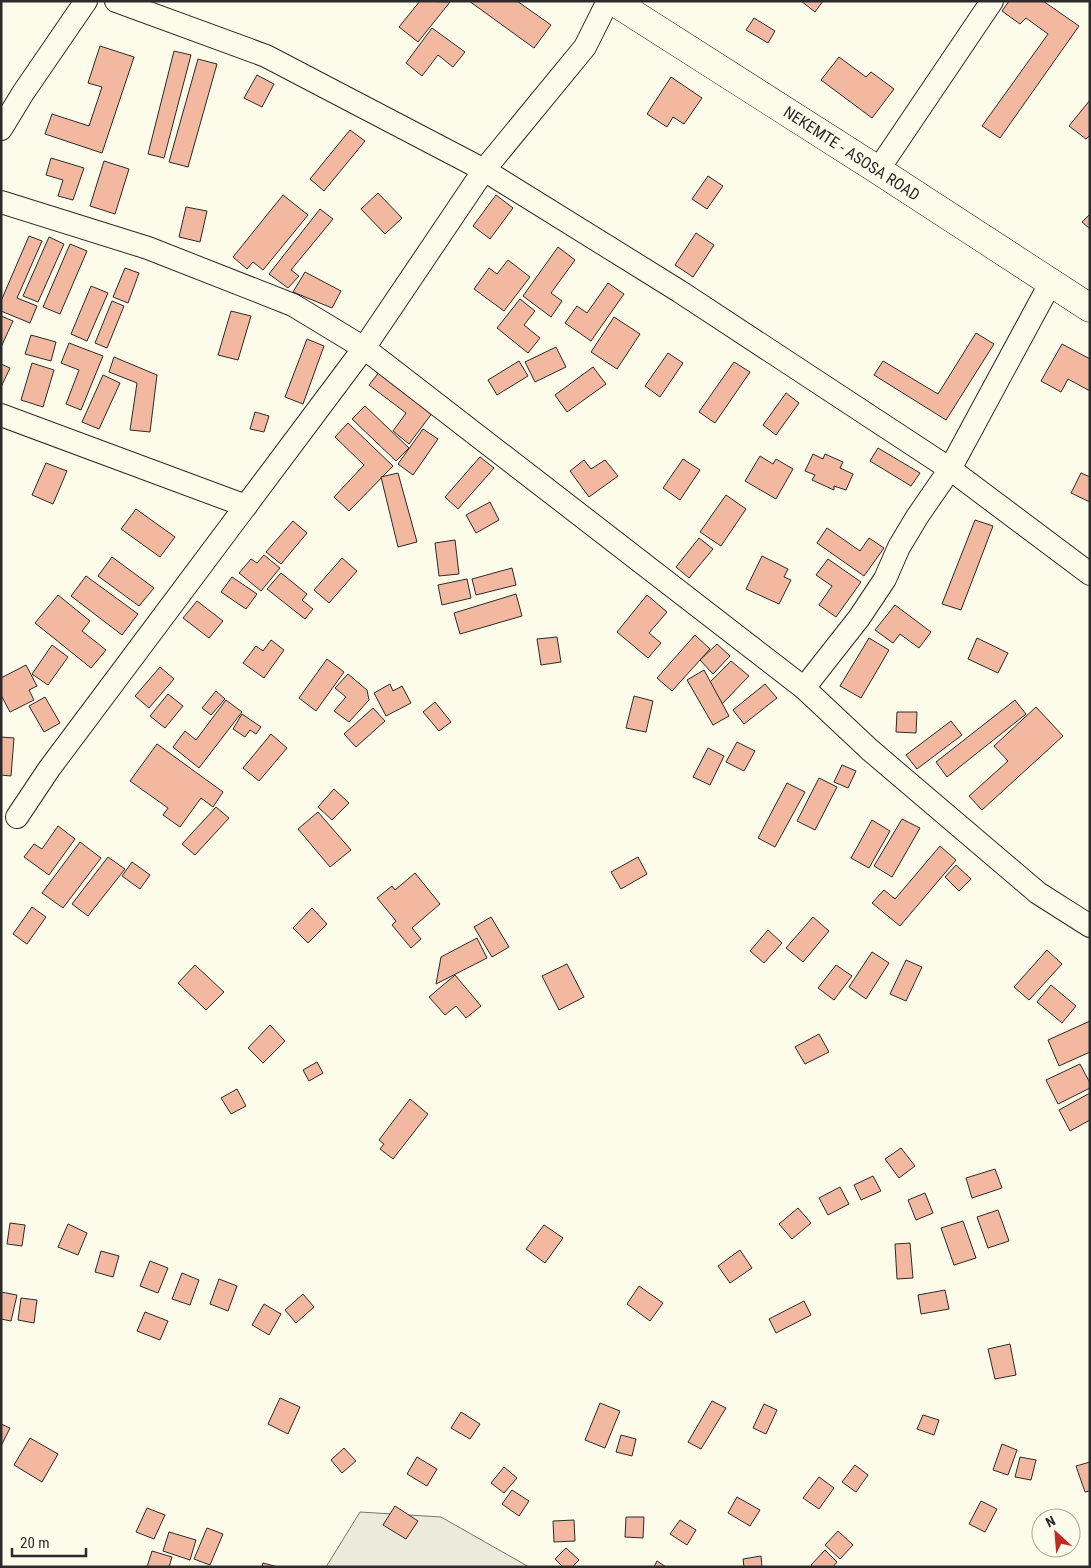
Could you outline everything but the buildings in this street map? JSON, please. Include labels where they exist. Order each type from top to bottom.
[{"type":"highway","name":"NEKEMTE - ASOSA ROAD","points":[[612,1],[878,170],[1090,308]]},
{"type":"street","points":[[1,130],[22,93],[86,1]]},
{"type":"street","points":[[116,1],[266,56],[484,170],[679,291],[950,469],[1090,574]]},
{"type":"street","points":[[16,817],[49,769],[364,348],[484,170],[584,47],[608,1]]},
{"type":"street","points":[[878,170],[992,1]]},
{"type":"street","points":[[1,202],[148,248],[293,305],[364,348],[804,688],[870,750],[1038,893],[1090,926]]},
{"type":"street","points":[[804,688],[859,618],[885,579],[899,548],[950,469],[1051,282]]},
{"type":"street","points":[[1,415],[246,506]]},
{"type":"shaded area","points":[[360,1512],[441,1517],[529,1567],[326,1567]]}]
